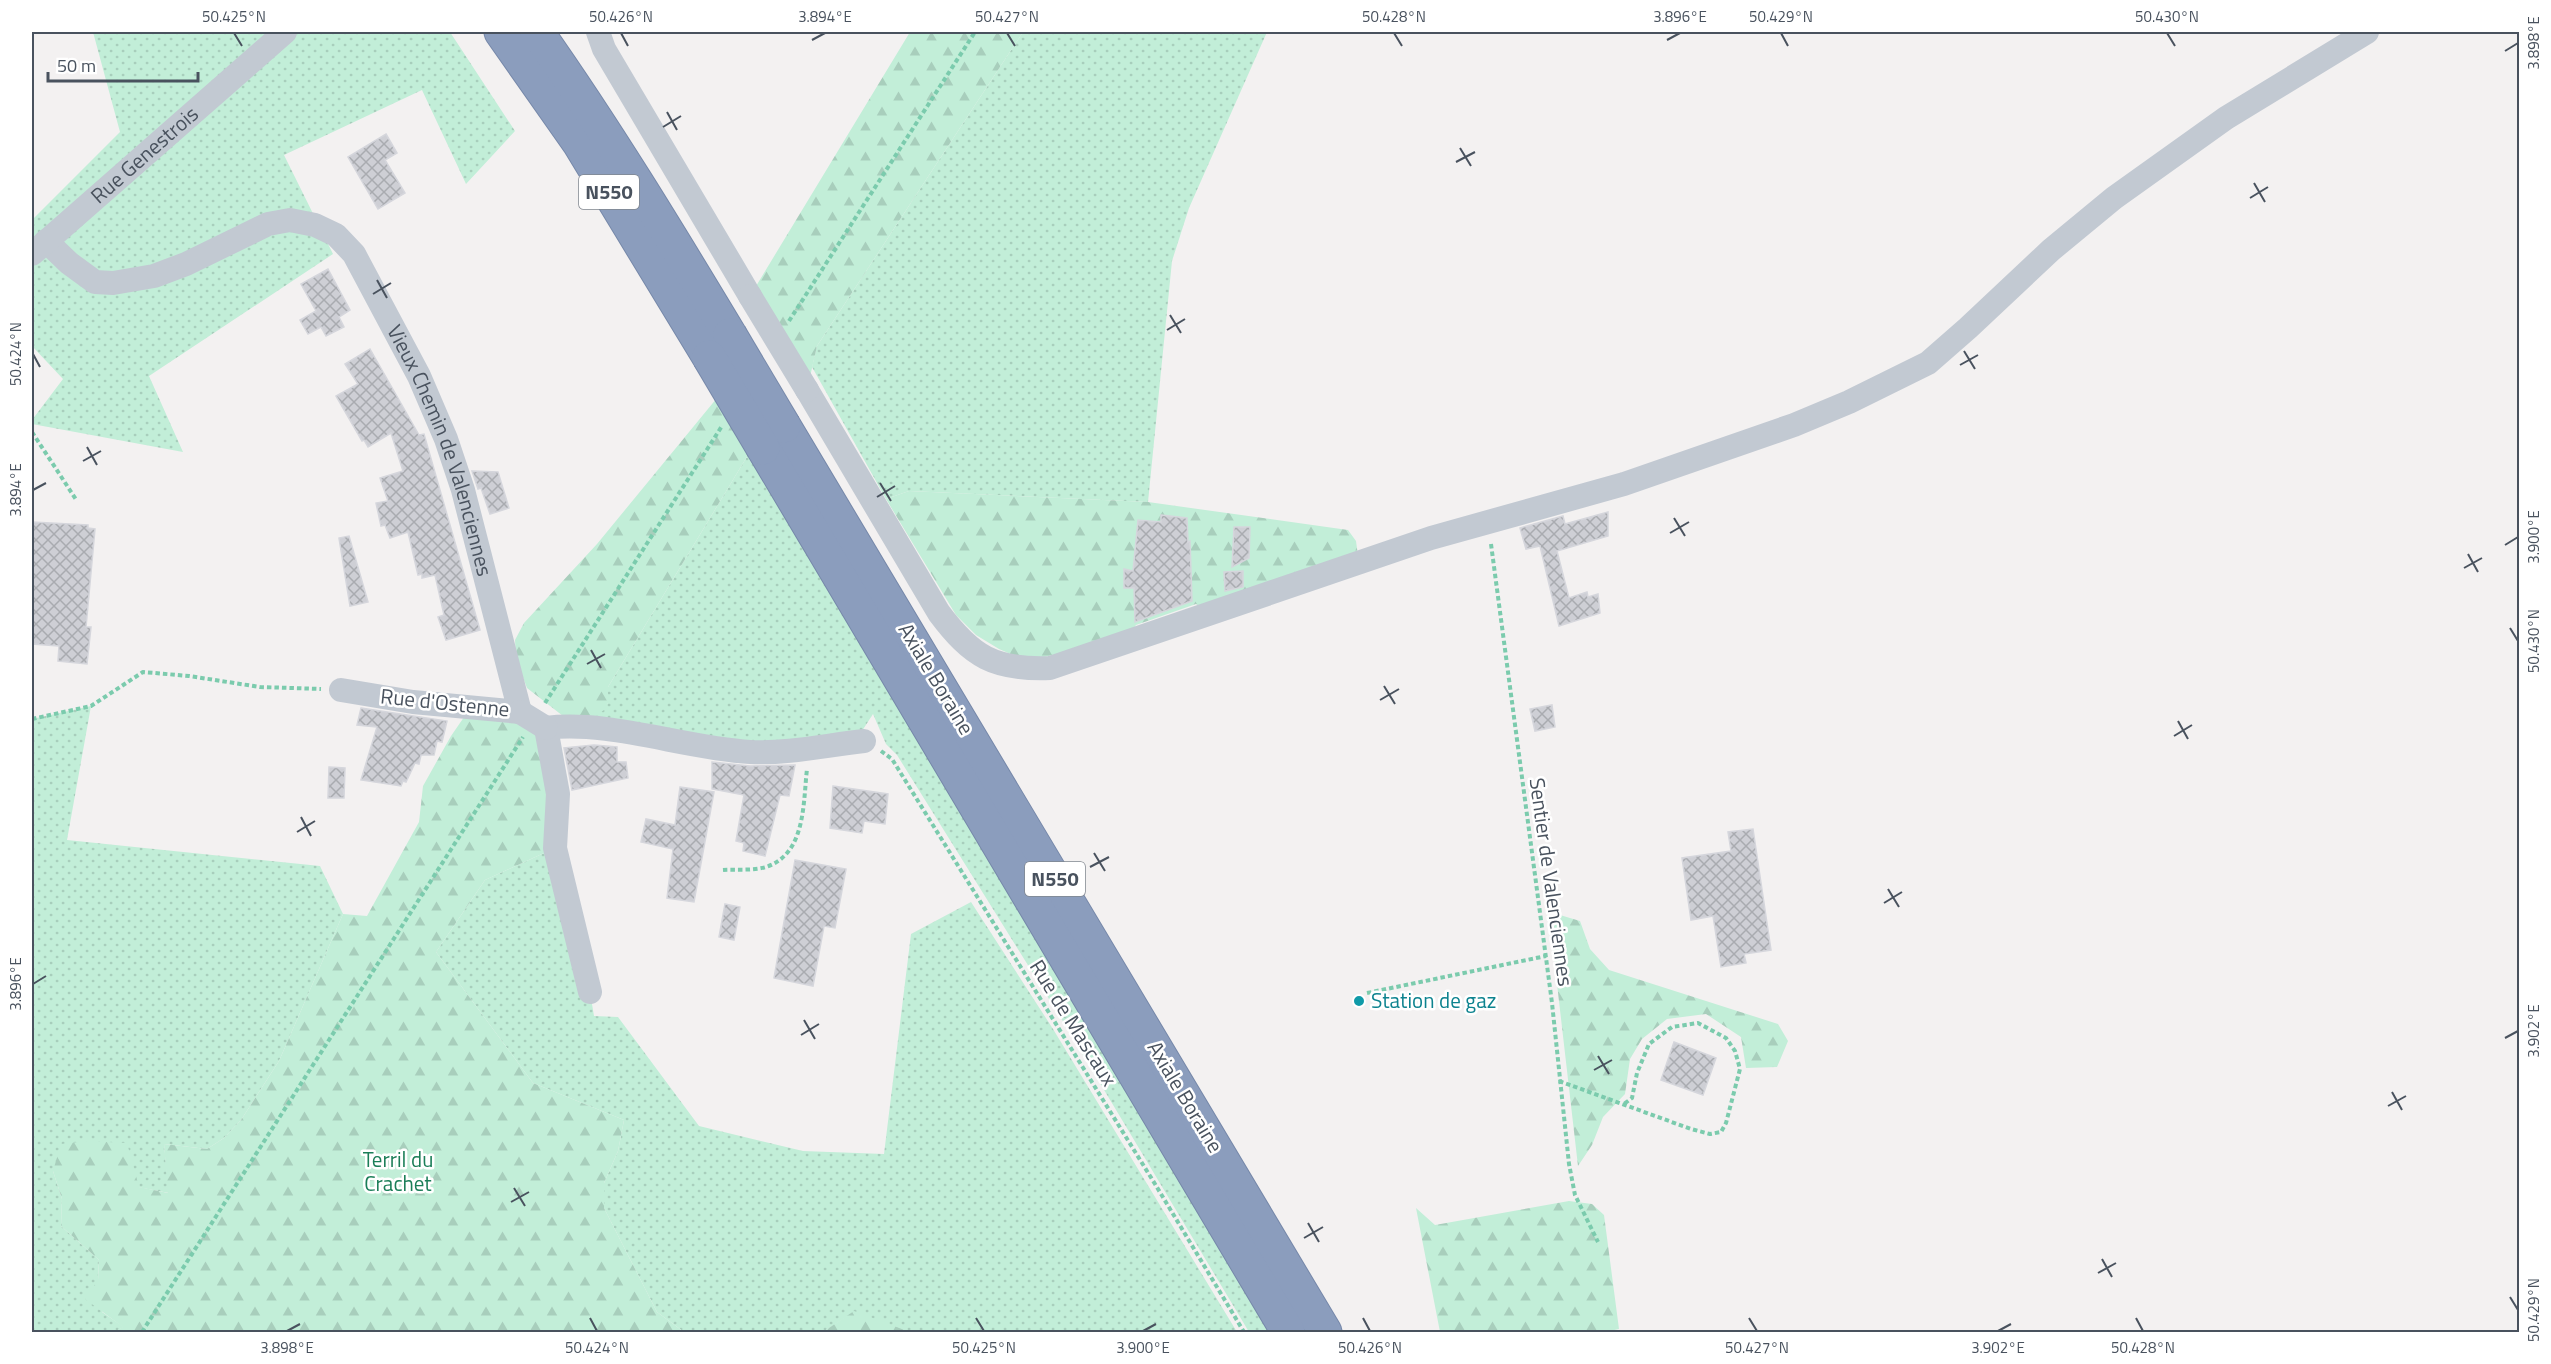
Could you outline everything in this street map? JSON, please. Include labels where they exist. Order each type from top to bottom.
[{"type":"highway","name":"Axiale Boraine","points":[[501,32],[720,346]]},
{"type":"highway","name":"Axiale Boraine","points":[[537,32],[584,98],[643,191],[720,346],[1288,1332]]},
{"type":"highway","name":"Axiale Boraine","points":[[773,437],[1325,1332]]},
{"type":"street","name":"Rue Genestrois","points":[[39,247],[285,32]]},
{"type":"street","points":[[598,32],[604,49],[939,613],[973,651],[996,663],[1015,667],[1050,668],[1431,538],[1624,484],[1794,425],[1849,402],[1928,363],[2051,250],[2114,198],[2226,118],[2367,32]]},
{"type":"street","name":"Vieux Chemin de Valenciennes","points":[[39,247],[69,263],[95,282],[113,283],[154,276],[186,264],[268,224],[290,220],[315,225],[336,235],[354,254],[419,376],[446,440],[463,490],[558,794],[555,848],[590,992]]},
{"type":"street","name":"Rue d'Ostenne","points":[[341,690],[534,719],[566,726],[751,752],[864,741]]},
{"type":"path","points":[[787,324],[975,32]]},
{"type":"path","points":[[142,1332],[723,425]]},
{"type":"path","points":[[32,432],[77,501]]},
{"type":"path","name":"Sentier de Valenciennes","points":[[1488,522],[1546,956],[1569,1164],[1575,1195],[1598,1242]]},
{"type":"path","points":[[32,719],[91,706],[143,672],[189,676],[260,687],[341,690]]},
{"type":"path","name":"Rue de Mascaux","points":[[864,741],[892,759],[1244,1332]]},
{"type":"path","points":[[723,870],[765,867],[788,853],[797,841],[810,747]]},
{"type":"path","points":[[1367,993],[1546,956]]},
{"type":"path","points":[[1559,1081],[1691,1129],[1710,1134],[1721,1132],[1726,1123],[1740,1069],[1736,1051],[1726,1038],[1698,1023],[1672,1026],[1649,1044],[1637,1073],[1632,1098],[1624,1104]]},
{"type":"green space","points":[[93,32],[450,32],[515,131],[466,184],[422,90],[284,155],[333,254],[149,376],[183,452],[32,424],[32,420],[63,379],[32,346],[32,220],[120,132]]},
{"type":"green space","points":[[910,32],[1023,32],[817,346],[807,390],[750,296]]},
{"type":"green space","points":[[1023,32],[1267,32],[1189,208],[1172,261],[1148,502],[909,491],[886,499],[812,367],[817,346]]},
{"type":"green space","points":[[726,387],[757,440],[608,687],[608,703],[604,710],[592,718],[563,716],[527,688],[516,659],[515,640],[524,623],[597,544]]},
{"type":"green space","points":[[757,440],[1288,1332],[1249,1332],[1064,1023],[897,755],[886,744],[873,714],[862,731],[782,751],[592,718],[608,703],[608,687]]},
{"type":"green space","points":[[909,491],[1148,502],[1348,530],[1356,541],[1358,556],[1205,609],[1196,604],[1136,625],[1127,638],[1027,661],[999,649],[976,635],[956,615],[886,499]]},
{"type":"green space","points":[[91,706],[67,840],[320,866],[343,914],[279,1061],[241,1120],[224,1138],[207,1149],[164,1144],[169,1193],[53,1171],[62,1199],[61,1226],[99,1260],[98,1280],[102,1312],[124,1327],[114,1332],[32,1332],[32,719]]},
{"type":"green space","name":"Terril du Crachet","points":[[471,707],[546,728],[555,848],[485,880],[436,952],[533,1083],[624,1120],[618,1151],[604,1183],[604,1208],[657,1312],[684,1332],[114,1332],[123,1327],[85,1299],[98,1280],[99,1260],[61,1226],[62,1199],[53,1171],[61,1144],[88,1141],[127,1143],[139,1187],[168,1193],[164,1144],[207,1149],[224,1138],[241,1120],[279,1061],[343,914],[367,916],[419,822],[423,786],[451,736]]},
{"type":"green space","points":[[555,848],[594,1016],[618,1017],[699,1126],[803,1151],[884,1154],[911,934],[971,902],[1053,1029],[1237,1332],[908,1332],[854,1312],[823,1332],[684,1332],[657,1312],[604,1208],[604,1183],[618,1151],[624,1120],[533,1083],[436,952],[485,880]]},
{"type":"green space","points":[[1560,915],[1580,921],[1590,949],[1609,970],[1778,1024],[1788,1041],[1777,1067],[1746,1068],[1741,1037],[1706,1014],[1667,1019],[1642,1039],[1630,1059],[1625,1094],[1603,1117],[1592,1145],[1578,1166],[1551,932]]},
{"type":"green space","points":[[1569,1201],[1592,1204],[1604,1215],[1619,1329],[1605,1332],[1440,1332],[1416,1208],[1435,1225]]},
{"type":"green space","points":[[854,1311],[907,1331],[908,1332],[823,1332]]},
{"type":"building","points":[[386,134],[397,153],[385,160],[405,193],[378,209],[348,157]]},
{"type":"building","points":[[328,269],[350,310],[339,317],[344,327],[326,336],[321,327],[308,334],[300,320],[316,311],[301,284]]},
{"type":"building","points":[[370,349],[419,435],[424,434],[480,630],[446,640],[438,617],[444,615],[435,575],[422,578],[422,574],[418,575],[408,532],[390,538],[385,525],[381,526],[376,503],[388,501],[380,478],[403,471],[391,433],[368,447],[364,440],[362,441],[336,396],[358,384],[345,364]]},
{"type":"building","points":[[472,471],[498,472],[509,508],[490,514]]},
{"type":"building","points":[[1608,512],[1608,536],[1557,551],[1569,598],[1587,592],[1588,597],[1598,594],[1600,613],[1559,626],[1540,546],[1526,549],[1520,528],[1563,516],[1565,524]]},
{"type":"building","points":[[1161,515],[1187,518],[1192,601],[1135,622],[1134,588],[1124,588],[1124,569],[1133,571],[1138,520],[1161,522]]},
{"type":"building","points":[[32,522],[88,525],[88,528],[95,529],[86,627],[91,627],[87,664],[58,661],[59,646],[32,644]]},
{"type":"building","points":[[1234,527],[1250,527],[1249,558],[1232,567]]},
{"type":"building","points":[[349,536],[368,602],[350,606],[339,538]]},
{"type":"building","points":[[1243,571],[1243,587],[1225,591],[1224,572]]},
{"type":"building","points":[[1552,705],[1555,727],[1535,731],[1530,709]]},
{"type":"building","points":[[361,708],[447,721],[442,742],[437,741],[434,755],[421,755],[419,764],[415,763],[406,782],[403,781],[401,786],[361,780],[377,727],[357,725]]},
{"type":"building","points":[[594,745],[617,747],[617,762],[626,762],[628,778],[572,790],[564,748]]},
{"type":"building","points":[[712,762],[750,766],[795,765],[789,796],[780,795],[765,856],[743,851],[744,843],[736,841],[744,795],[712,789]]},
{"type":"building","points":[[329,767],[345,768],[344,798],[328,798]]},
{"type":"building","points":[[833,786],[888,794],[885,824],[864,821],[862,833],[830,828]]},
{"type":"building","points":[[680,787],[714,792],[694,902],[667,898],[673,849],[641,842],[646,819],[675,825]]},
{"type":"building","points":[[1753,829],[1771,950],[1744,954],[1746,963],[1721,967],[1713,916],[1691,920],[1682,858],[1731,851],[1728,832]]},
{"type":"building","points":[[795,860],[846,869],[835,928],[824,926],[813,986],[774,978]]},
{"type":"building","points":[[725,904],[740,907],[734,940],[719,937]]},
{"type":"building","points":[[1674,1042],[1716,1058],[1703,1095],[1661,1080]]},
{"type":"place","name":"Station de gaz","points":[[1359,1001]]}]
